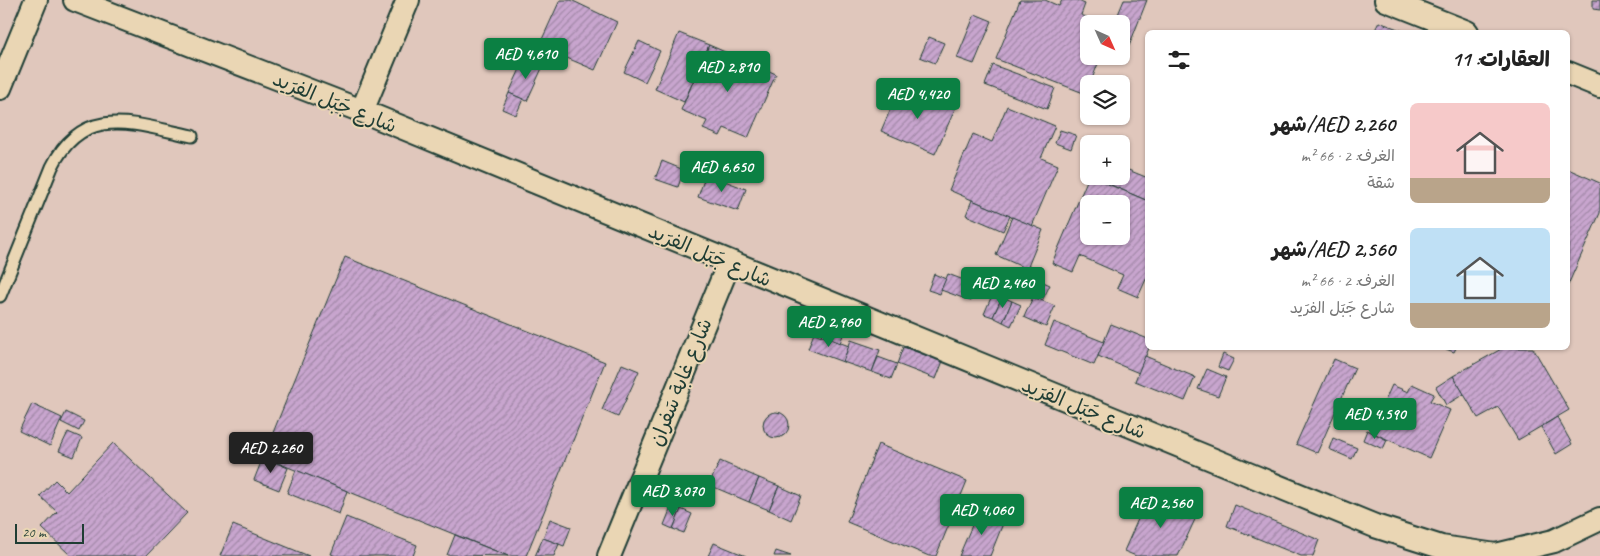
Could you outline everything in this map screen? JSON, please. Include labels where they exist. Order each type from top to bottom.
[{"type":"street","points":[[0,88],[36,0]]},
{"type":"street","name":"شارع جَبَل الفرَيد","points":[[75,0],[362,112],[1375,526],[1441,546],[1496,555],[1554,541],[1600,519]]},
{"type":"street","points":[[362,112],[408,0]]},
{"type":"street","points":[[1386,0],[1462,30]]},
{"type":"street","points":[[1570,74],[1600,86]]},
{"type":"street","name":"شارع غابة سَفران","points":[[609,556],[729,263]]},
{"type":"lane","points":[[0,296],[58,154],[68,142],[80,132],[108,122],[123,122],[192,136]]},
{"type":"building","points":[[560,0],[571,0],[617,22],[595,70],[539,46]]},
{"type":"building","points":[[1020,0],[1045,0],[1059,6],[1062,0],[1076,0],[1085,4],[1080,15],[1080,65],[1097,65],[1094,75],[1080,75],[1080,92],[996,59]]},
{"type":"building","points":[[1124,0],[1147,0],[1130,43],[1130,15],[1118,15]]},
{"type":"building","points":[[1593,0],[1600,0],[1600,10],[1593,9]]},
{"type":"building","points":[[975,14],[992,21],[974,64],[957,58]]},
{"type":"building","points":[[1379,22],[1401,30],[1375,30]]},
{"type":"building","points":[[679,33],[709,45],[684,102],[655,89]]},
{"type":"building","points":[[929,37],[944,43],[935,63],[920,57]]},
{"type":"building","points":[[639,41],[660,51],[645,82],[624,72]]},
{"type":"building","points":[[709,45],[776,74],[748,138],[724,128],[720,136],[703,129],[707,121],[681,110]]},
{"type":"building","points":[[525,58],[543,66],[527,101],[509,93]]},
{"type":"building","points":[[993,65],[1055,88],[1047,109],[985,85]]},
{"type":"building","points":[[900,87],[955,109],[935,154],[881,131]]},
{"type":"building","points":[[937,89],[946,93],[942,104],[932,100]]},
{"type":"building","points":[[509,93],[523,99],[516,115],[502,109]]},
{"type":"building","points":[[1007,106],[1055,126],[1041,158],[1058,165],[1032,226],[949,190],[973,134],[992,142]]},
{"type":"building","points":[[1060,130],[1076,135],[1071,149],[1055,143]]},
{"type":"building","points":[[662,161],[684,170],[678,187],[655,179]]},
{"type":"building","points":[[1570,170],[1600,183],[1600,213],[1570,280]]},
{"type":"building","points":[[1130,171],[1145,177],[1145,200],[1111,185],[1130,185]]},
{"type":"building","points":[[706,174],[746,189],[738,211],[698,197]]},
{"type":"building","points":[[1085,185],[1110,185],[1145,200],[1145,282],[1138,297],[1117,288],[1123,275],[1080,256],[1073,272],[1052,263],[1080,197],[1080,245],[1130,245],[1130,195],[1081,195]]},
{"type":"building","points":[[972,200],[1010,216],[1003,231],[966,215]]},
{"type":"building","points":[[1012,217],[1043,230],[1027,269],[996,255]]},
{"type":"building","points":[[345,257],[605,362],[526,556],[508,556],[263,457]]},
{"type":"building","points":[[934,274],[946,279],[940,294],[928,290]]},
{"type":"building","points":[[948,274],[977,285],[971,301],[941,290]]},
{"type":"building","points":[[1041,281],[1050,285],[1042,301],[1033,297]]},
{"type":"building","points":[[993,293],[1002,297],[993,317],[984,314]]},
{"type":"building","points":[[1002,297],[1012,301],[1003,322],[993,317]]},
{"type":"building","points":[[1033,297],[1055,306],[1046,327],[1024,317]]},
{"type":"building","points":[[1012,301],[1021,305],[1011,326],[1003,322]]},
{"type":"building","points":[[828,315],[848,322],[840,343],[821,335]]},
{"type":"building","points":[[1054,322],[1104,342],[1094,365],[1045,345]]},
{"type":"building","points":[[1111,324],[1145,338],[1145,350],[1148,350],[1139,373],[1098,356]]},
{"type":"building","points":[[814,333],[849,346],[843,362],[808,349]]},
{"type":"building","points":[[851,340],[880,350],[872,372],[843,362]]},
{"type":"building","points":[[903,347],[943,361],[936,379],[897,364]]},
{"type":"building","points":[[1499,350],[1534,350],[1569,410],[1518,440],[1498,407],[1478,418],[1453,376]]},
{"type":"building","points":[[1223,354],[1234,359],[1228,371],[1218,367]]},
{"type":"building","points":[[1145,356],[1195,377],[1185,401],[1135,381]]},
{"type":"building","points":[[878,357],[897,364],[891,379],[872,372]]},
{"type":"building","points":[[1334,359],[1355,368],[1317,453],[1296,444]]},
{"type":"building","points":[[622,364],[639,371],[618,417],[602,410]]},
{"type":"building","points":[[1207,369],[1226,377],[1218,396],[1198,389]]},
{"type":"building","points":[[1453,376],[1464,394],[1446,405],[1436,387]]},
{"type":"building","points":[[1412,384],[1434,394],[1430,401],[1450,410],[1429,458],[1371,432],[1392,385],[1408,392]]},
{"type":"building","points":[[32,404],[62,418],[50,446],[19,431]]},
{"type":"building","points":[[66,412],[84,421],[79,431],[61,422]]},
{"type":"building","points":[[776,412],[785,416],[789,425],[785,434],[776,438],[767,434],[763,425],[767,416]]},
{"type":"building","points":[[1557,417],[1572,444],[1556,454],[1541,427]]},
{"type":"building","points":[[1367,430],[1387,440],[1383,449],[1363,440]]},
{"type":"building","points":[[68,432],[82,438],[74,457],[59,451]]},
{"type":"building","points":[[1333,438],[1357,448],[1352,459],[1329,449]]},
{"type":"building","points":[[113,443],[187,513],[146,556],[71,556],[42,528],[57,512],[40,496],[55,480],[67,492]]},
{"type":"building","points":[[878,444],[967,481],[936,556],[929,556],[847,522]]},
{"type":"building","points":[[263,457],[288,468],[279,490],[254,480]]},
{"type":"building","points":[[720,461],[759,478],[749,502],[709,485]]},
{"type":"building","points":[[296,470],[347,491],[339,514],[287,493]]},
{"type":"building","points":[[759,478],[779,486],[769,510],[749,502]]},
{"type":"building","points":[[779,486],[801,496],[791,520],[769,510]]},
{"type":"building","points":[[1150,492],[1198,513],[1178,556],[1136,556],[1124,551]]},
{"type":"building","points":[[672,505],[681,509],[673,529],[664,525]]},
{"type":"building","points":[[1235,505],[1319,540],[1313,556],[1301,556],[1227,526]]},
{"type":"building","points":[[681,509],[692,514],[684,533],[673,529]]},
{"type":"building","points":[[978,511],[1004,521],[990,556],[959,556]]},
{"type":"building","points":[[346,517],[417,545],[413,556],[336,556],[331,554]]},
{"type":"building","points":[[550,519],[571,527],[564,546],[543,538]]},
{"type":"building","points":[[233,525],[309,556],[220,556]]},
{"type":"building","points":[[455,535],[508,556],[447,555]]},
{"type":"building","points":[[543,538],[559,544],[554,556],[535,556]]},
{"type":"building","points":[[714,543],[746,556],[708,556]]},
{"type":"building","points":[[776,551],[791,556],[774,556]]}]
